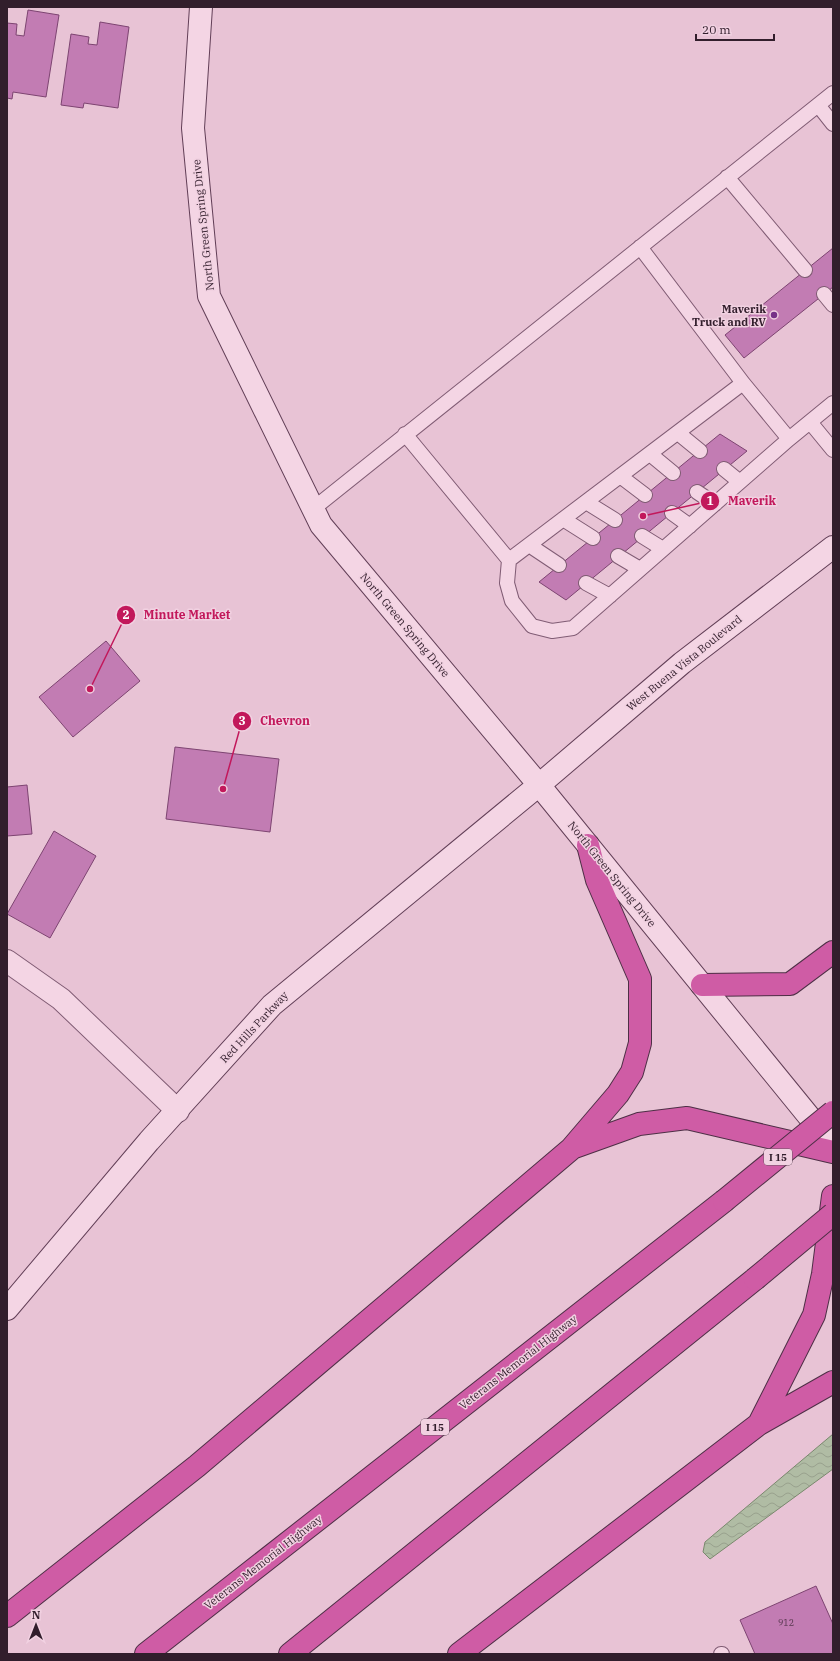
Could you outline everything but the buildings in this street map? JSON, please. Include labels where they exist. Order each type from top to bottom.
[{"type":"highway","points":[[7,1616],[197,1466],[571,1149],[618,1094],[632,1072],[640,1043],[640,979],[597,880],[588,845]]},
{"type":"highway","points":[[702,985],[790,984],[833,952]]},
{"type":"highway","name":"Veterans Memorial Highway","points":[[146,1654],[724,1201],[833,1112]]},
{"type":"highway","points":[[571,1149],[639,1124],[686,1118],[833,1152]]},
{"type":"highway","points":[[759,1424],[814,1315],[823,1274],[833,1196]]},
{"type":"highway","points":[[290,1654],[833,1214]]},
{"type":"highway","points":[[459,1654],[759,1424],[833,1382]]},
{"type":"main road","name":"North Green Spring Drive","points":[[201,7],[193,128],[209,296],[321,525],[539,784],[833,1146]]},
{"type":"main road","name":"West Buena Vista Boulevard","points":[[539,784],[682,663],[833,547]]},
{"type":"main road","name":"Red Hills Parkway","points":[[7,1309],[149,1141],[178,1111],[272,1004],[539,784]]},
{"type":"main road","points":[[7,962],[61,999],[178,1111]]},
{"type":"lane","points":[[313,509],[833,93]]},
{"type":"lane","points":[[818,105],[833,124]]},
{"type":"lane","points":[[727,177],[806,270]]},
{"type":"lane","points":[[640,247],[743,384],[789,439]]},
{"type":"lane","points":[[824,294],[833,305]]},
{"type":"lane","points":[[509,560],[743,384]]},
{"type":"lane","points":[[405,434],[509,560],[507,583],[512,601],[532,626],[552,631],[573,628],[789,439],[833,403]]},
{"type":"lane","points":[[810,422],[833,450]]},
{"type":"lane","points":[[678,433],[700,451]]},
{"type":"lane","points":[[650,454],[673,473]]},
{"type":"lane","points":[[724,469],[740,482]]},
{"type":"lane","points":[[620,476],[645,495]]},
{"type":"lane","points":[[697,492],[715,504]]},
{"type":"lane","points":[[586,502],[615,520]]},
{"type":"lane","points":[[672,513],[690,526]]},
{"type":"lane","points":[[563,519],[593,538]]},
{"type":"lane","points":[[642,536],[663,549]]},
{"type":"lane","points":[[529,545],[559,565]]},
{"type":"lane","points":[[618,556],[640,569]]},
{"type":"lane","points":[[586,583],[610,596]]},
{"type":"water","points":[[833,1434],[833,1469],[710,1559],[703,1552],[705,1542]]},
{"type":"place","name":"Maverik Truck and RV","points":[[774,315]]},
{"type":"place","name":"Maverik","points":[[643,516]]},
{"type":"place","name":"Minute Market","points":[[90,689]]},
{"type":"place","name":"Chevron","points":[[223,789]]}]
